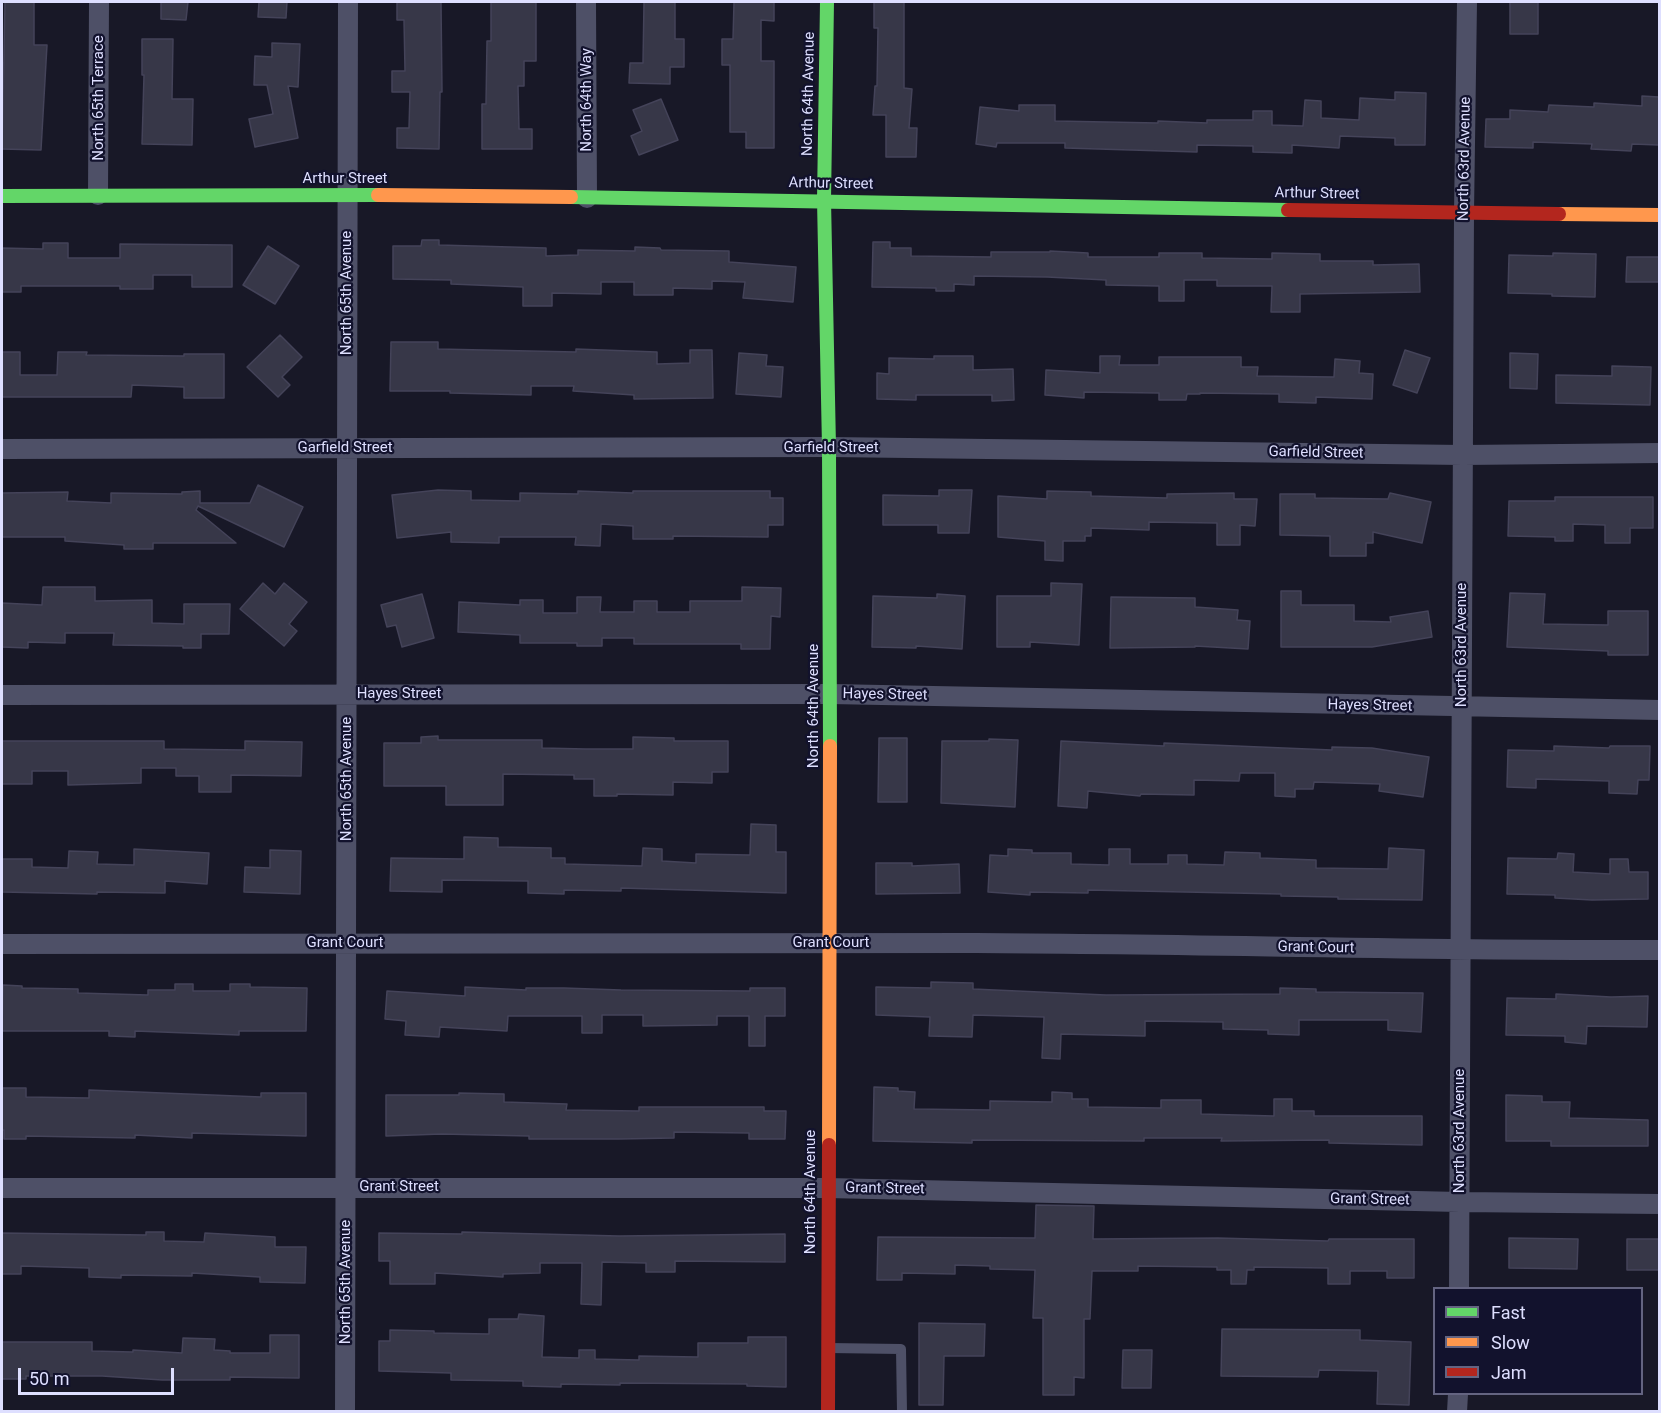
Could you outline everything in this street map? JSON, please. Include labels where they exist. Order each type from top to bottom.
[{"type":"street","name":"North 65th Terrace","points":[[98,195],[99,2]]},
{"type":"street","name":"North 65th Avenue","points":[[345,1412],[348,2]]},
{"type":"street","name":"North 64th Way","points":[[586,2],[587,198]]},
{"type":"street","name":"North 64th Avenue","points":[[828,2],[824,200],[829,447],[830,694],[828,1412]]},
{"type":"street","name":"North 63rd Avenue","points":[[1459,1287],[1467,2]]},
{"type":"street","name":"Arthur Street","points":[[2,196],[824,200],[1659,215]]},
{"type":"street","name":"Garfield Street","points":[[2,449],[829,447],[1463,455],[1659,453]]},
{"type":"street","name":"Hayes Street","points":[[2,695],[830,694],[1462,708],[1659,710]]},
{"type":"street","name":"Grant Court","points":[[2,944],[988,943],[1460,951],[1659,950]]},
{"type":"street","name":"Grant Street","points":[[2,1188],[827,1188],[1460,1202],[1659,1204]]},
{"type":"street","points":[[1457,1412],[1458,1395]]},
{"type":"lane","points":[[828,1348],[901,1349],[902,1412]]},
{"type":"building","points":[[5,2],[34,2],[34,45],[47,45],[41,150],[2,149]]},
{"type":"building","points":[[161,2],[188,2],[186,20],[161,19]]},
{"type":"building","points":[[259,2],[287,2],[286,18],[258,17]]},
{"type":"building","points":[[397,2],[441,2],[442,92],[440,92],[439,149],[397,148],[397,128],[409,128],[410,92],[392,92],[392,71],[405,71],[404,20],[397,20]]},
{"type":"building","points":[[491,2],[536,2],[536,61],[524,61],[524,86],[518,86],[519,129],[532,129],[532,149],[482,149],[482,104],[486,104],[487,41],[491,41]]},
{"type":"building","points":[[644,2],[675,2],[675,39],[684,39],[684,67],[670,67],[670,84],[629,83],[630,63],[643,63]]},
{"type":"building","points":[[734,2],[774,2],[774,21],[761,20],[761,61],[774,61],[774,148],[746,148],[746,132],[730,132],[730,65],[722,65],[722,39],[733,39]]},
{"type":"building","points":[[874,2],[904,2],[904,88],[912,89],[909,128],[917,128],[916,157],[886,157],[886,115],[873,115],[875,86],[877,86],[878,28],[874,28]]},
{"type":"building","points":[[1510,2],[1538,2],[1538,34],[1510,34]]},
{"type":"building","points":[[142,39],[173,39],[172,99],[193,99],[192,145],[142,144],[144,75],[142,75]]},
{"type":"building","points":[[272,43],[300,44],[298,87],[288,86],[298,138],[255,147],[249,119],[273,114],[267,85],[254,85],[255,56],[272,57]]},
{"type":"building","points":[[1395,92],[1426,93],[1425,145],[1395,145],[1395,138],[1340,136],[1339,148],[1292,145],[1292,153],[1253,152],[1253,146],[1197,145],[1197,152],[1065,148],[1065,143],[997,143],[996,147],[976,144],[980,107],[1019,111],[1019,105],[1055,105],[1055,121],[1158,123],[1158,121],[1207,123],[1207,120],[1253,120],[1253,111],[1272,111],[1272,125],[1303,126],[1305,100],[1321,101],[1321,118],[1359,120],[1360,98],[1395,100]]},
{"type":"building","points":[[1642,96],[1659,97],[1659,145],[1632,144],[1631,151],[1591,149],[1592,144],[1533,142],[1533,148],[1485,147],[1486,119],[1510,119],[1510,110],[1548,112],[1549,105],[1594,107],[1594,103],[1642,106]]},
{"type":"building","points":[[661,99],[678,140],[639,155],[631,136],[642,131],[633,110]]},
{"type":"building","points":[[422,240],[439,240],[439,245],[546,248],[546,256],[578,255],[578,250],[635,251],[635,247],[660,248],[661,250],[729,251],[729,262],[796,267],[793,302],[743,298],[745,282],[712,281],[712,289],[673,288],[673,295],[634,295],[634,282],[601,282],[601,294],[552,293],[552,306],[523,306],[523,287],[451,284],[451,280],[393,279],[393,246],[421,246]]},
{"type":"building","points":[[873,242],[890,242],[890,248],[911,248],[911,256],[991,257],[991,252],[1050,251],[1088,253],[1088,257],[1159,257],[1159,253],[1202,253],[1202,258],[1272,259],[1272,253],[1320,254],[1320,261],[1373,261],[1373,265],[1419,264],[1420,292],[1300,294],[1300,312],[1271,312],[1272,286],[1217,286],[1217,280],[1184,280],[1184,301],[1159,301],[1159,286],[1106,285],[1106,280],[1047,277],[974,276],[974,285],[954,284],[954,291],[936,291],[936,288],[872,287]]},
{"type":"building","points":[[43,243],[68,243],[68,258],[120,258],[120,244],[232,245],[232,287],[192,287],[192,275],[153,275],[153,289],[120,289],[120,286],[21,286],[21,292],[2,292],[2,248],[43,249]]},
{"type":"building","points":[[268,246],[299,266],[275,304],[243,285]]},
{"type":"building","points":[[1553,253],[1596,254],[1595,297],[1508,293],[1509,255],[1553,256]]},
{"type":"building","points":[[1627,257],[1659,257],[1659,282],[1626,282]]},
{"type":"building","points":[[280,335],[302,357],[282,377],[290,385],[278,397],[247,367]]},
{"type":"building","points":[[391,342],[438,342],[438,349],[576,352],[576,349],[657,352],[657,364],[690,363],[690,350],[712,350],[713,398],[634,399],[634,395],[573,391],[574,386],[531,386],[531,395],[390,391]]},
{"type":"building","points":[[1405,350],[1430,358],[1417,393],[1393,385]]},
{"type":"building","points":[[2,352],[20,352],[20,375],[57,375],[58,352],[87,352],[86,355],[224,354],[224,398],[184,398],[184,387],[132,385],[131,397],[2,397]]},
{"type":"building","points":[[739,353],[767,355],[766,366],[783,367],[781,397],[736,394]]},
{"type":"building","points":[[1510,353],[1538,354],[1537,389],[1510,388]]},
{"type":"building","points":[[934,356],[973,356],[973,370],[1013,369],[1014,400],[992,401],[992,395],[916,395],[916,400],[877,399],[877,373],[889,374],[889,358],[934,359]]},
{"type":"building","points":[[1100,356],[1120,356],[1119,365],[1159,365],[1159,357],[1241,357],[1241,367],[1258,367],[1257,376],[1334,377],[1335,359],[1360,361],[1359,373],[1373,374],[1372,399],[1316,397],[1316,403],[1279,402],[1279,394],[1200,393],[1187,394],[1186,400],[1159,400],[1159,393],[1084,392],[1084,398],[1045,395],[1046,370],[1100,373]]},
{"type":"building","points":[[1612,366],[1651,367],[1650,405],[1556,403],[1556,375],[1612,376]]},
{"type":"building","points":[[258,485],[303,507],[284,547],[198,506],[196,510],[236,543],[153,543],[153,549],[124,549],[124,545],[65,541],[65,537],[2,537],[2,493],[68,492],[67,501],[111,503],[111,493],[182,494],[182,492],[200,491],[200,503],[250,503]]},
{"type":"building","points":[[438,490],[471,491],[471,500],[520,501],[520,493],[770,491],[770,498],[783,498],[783,525],[768,525],[768,537],[673,536],[673,539],[633,539],[633,526],[601,524],[600,546],[575,545],[576,537],[499,537],[499,543],[451,542],[451,532],[397,538],[392,495]]},
{"type":"building","points":[[939,490],[972,490],[969,533],[938,533],[938,525],[883,525],[883,495],[939,496]]},
{"type":"building","points":[[1047,491],[1091,492],[1091,496],[1167,498],[1167,494],[1234,493],[1234,499],[1257,499],[1255,526],[1240,525],[1240,545],[1217,545],[1217,523],[1149,522],[1149,530],[1091,528],[1091,536],[1085,536],[1085,541],[1063,541],[1063,561],[1045,560],[1045,541],[998,537],[998,496],[1047,499]]},
{"type":"building","points":[[1390,493],[1431,502],[1422,543],[1373,532],[1373,543],[1366,543],[1366,556],[1330,556],[1330,536],[1280,535],[1280,494],[1315,494],[1315,498],[1388,499]]},
{"type":"building","points":[[1555,497],[1653,497],[1653,528],[1630,528],[1630,543],[1605,543],[1605,525],[1573,524],[1573,541],[1555,541],[1555,537],[1508,536],[1509,501],[1555,501]]},
{"type":"building","points":[[263,583],[275,594],[284,583],[307,602],[289,624],[297,631],[284,646],[240,609]]},
{"type":"building","points":[[1051,583],[1082,584],[1079,645],[1030,642],[1030,647],[997,647],[997,596],[1051,596]]},
{"type":"building","points":[[43,587],[95,587],[95,601],[152,600],[152,623],[184,624],[184,604],[230,604],[229,634],[201,634],[201,648],[113,645],[114,633],[65,633],[65,643],[28,642],[28,648],[2,647],[2,603],[42,605]]},
{"type":"building","points":[[742,587],[781,588],[780,617],[771,616],[770,649],[741,649],[741,644],[634,644],[634,638],[602,638],[602,646],[577,646],[577,643],[520,643],[520,635],[458,632],[459,602],[520,605],[520,600],[543,600],[543,613],[577,613],[577,597],[601,597],[600,612],[634,612],[634,601],[657,601],[657,612],[690,612],[690,601],[742,601]]},
{"type":"building","points":[[1281,591],[1301,591],[1301,605],[1354,605],[1354,621],[1391,622],[1390,617],[1428,611],[1432,637],[1372,647],[1281,647]]},
{"type":"building","points":[[1510,593],[1545,594],[1543,624],[1608,625],[1608,611],[1648,611],[1648,655],[1608,655],[1608,651],[1507,647]]},
{"type":"building","points":[[422,594],[434,638],[402,647],[396,625],[387,627],[381,605]]},
{"type":"building","points":[[937,594],[965,596],[962,649],[916,646],[916,648],[872,647],[873,596],[937,598]]},
{"type":"building","points":[[1111,597],[1195,598],[1195,607],[1238,610],[1237,620],[1250,621],[1248,649],[1195,646],[1110,648]]},
{"type":"building","points":[[438,736],[438,740],[542,740],[542,748],[586,749],[633,749],[633,737],[674,738],[674,741],[728,741],[728,772],[712,772],[712,783],[673,782],[673,795],[617,794],[617,796],[594,796],[594,779],[574,779],[574,775],[503,774],[503,805],[446,805],[446,786],[384,786],[384,743],[421,743],[421,737]]},
{"type":"building","points":[[879,738],[907,738],[907,802],[878,802]]},
{"type":"building","points":[[989,739],[1018,740],[1015,807],[941,803],[942,741],[989,741]]},
{"type":"building","points":[[2,741],[164,741],[164,749],[245,750],[245,741],[302,742],[301,776],[231,775],[231,792],[199,792],[199,776],[176,776],[176,768],[141,768],[141,783],[68,785],[68,771],[32,771],[32,784],[2,784]]},
{"type":"building","points":[[1061,741],[1332,750],[1332,747],[1372,748],[1429,757],[1423,797],[1379,791],[1380,784],[1314,782],[1313,789],[1295,789],[1295,797],[1275,796],[1275,773],[1240,773],[1239,781],[1194,780],[1194,795],[1141,794],[1140,796],[1088,791],[1087,808],[1058,806]]},
{"type":"building","points":[[1554,746],[1609,748],[1610,746],[1650,746],[1649,780],[1638,780],[1637,794],[1609,793],[1609,781],[1536,779],[1536,788],[1507,787],[1508,750],[1554,751]]},
{"type":"building","points":[[751,824],[776,825],[776,852],[786,852],[786,893],[621,888],[621,891],[564,890],[564,894],[528,893],[528,881],[442,880],[442,892],[390,891],[391,858],[464,859],[464,837],[498,838],[498,847],[551,848],[551,858],[565,858],[565,864],[642,866],[643,848],[662,849],[662,861],[696,863],[696,854],[750,855]]},
{"type":"building","points":[[1389,848],[1424,850],[1422,900],[1088,890],[1088,893],[1030,892],[1030,895],[988,892],[990,855],[1008,856],[1008,849],[1032,850],[1032,853],[1071,853],[1071,864],[1109,865],[1109,849],[1130,849],[1130,864],[1168,864],[1168,855],[1187,855],[1187,864],[1224,865],[1225,852],[1260,853],[1260,858],[1316,860],[1316,868],[1388,869]]},
{"type":"building","points":[[134,849],[209,853],[207,884],[165,881],[165,893],[2,892],[2,859],[32,859],[32,867],[68,868],[69,851],[98,852],[97,864],[134,865]]},
{"type":"building","points":[[270,850],[301,851],[300,894],[244,892],[245,867],[270,868]]},
{"type":"building","points":[[1558,853],[1574,854],[1573,872],[1610,874],[1610,859],[1628,859],[1629,872],[1648,872],[1648,899],[1592,900],[1555,898],[1555,895],[1507,894],[1508,858],[1557,859]]},
{"type":"building","points":[[876,863],[912,863],[912,866],[959,864],[960,893],[876,894]]},
{"type":"building","points":[[931,982],[973,983],[973,989],[1106,995],[1280,994],[1280,988],[1316,989],[1316,992],[1423,993],[1421,1032],[1388,1030],[1388,1020],[1299,1020],[1299,1035],[1268,1034],[1268,1030],[1223,1029],[1223,1022],[1145,1021],[1145,1036],[1061,1034],[1060,1059],[1042,1058],[1044,1017],[973,1015],[972,1037],[929,1036],[930,1017],[876,1015],[876,987],[931,988]]},
{"type":"building","points":[[175,984],[193,984],[193,991],[230,991],[230,984],[250,984],[250,987],[307,988],[306,1031],[239,1031],[239,1035],[135,1031],[135,1037],[109,1036],[109,1031],[2,1031],[3,985],[22,986],[22,988],[78,989],[78,993],[148,995],[148,990],[175,990]]},
{"type":"building","points":[[465,987],[526,990],[526,988],[564,988],[750,991],[750,988],[785,988],[785,1016],[765,1016],[765,1046],[749,1046],[749,1016],[717,1016],[717,1025],[643,1026],[643,1015],[602,1015],[602,1033],[582,1033],[582,1016],[508,1016],[507,1031],[440,1027],[439,1037],[405,1035],[406,1021],[385,1019],[387,991],[465,996]]},
{"type":"building","points":[[1556,994],[1611,997],[1648,996],[1647,1027],[1587,1026],[1586,1044],[1565,1042],[1565,1036],[1506,1035],[1507,998],[1556,999]]},
{"type":"building","points":[[874,1087],[898,1088],[898,1091],[915,1092],[914,1109],[990,1110],[990,1101],[1052,1102],[1052,1092],[1072,1093],[1072,1099],[1088,1099],[1088,1107],[1161,1108],[1161,1100],[1201,1100],[1201,1114],[1274,1116],[1274,1099],[1292,1099],[1292,1111],[1314,1111],[1314,1116],[1422,1116],[1422,1145],[1329,1143],[1329,1140],[1221,1141],[1222,1138],[1144,1138],[1144,1141],[972,1140],[972,1143],[873,1141]]},
{"type":"building","points":[[2,1088],[26,1088],[26,1097],[89,1098],[89,1090],[261,1097],[261,1093],[306,1093],[306,1136],[192,1133],[192,1138],[135,1135],[135,1138],[26,1136],[26,1139],[4,1139]]},
{"type":"building","points":[[459,1093],[504,1094],[504,1102],[567,1104],[566,1110],[639,1111],[639,1107],[764,1107],[764,1111],[786,1111],[785,1139],[749,1139],[749,1133],[674,1132],[674,1138],[619,1139],[529,1139],[529,1136],[442,1134],[386,1136],[386,1095],[459,1095]]},
{"type":"building","points":[[1506,1095],[1542,1096],[1542,1102],[1570,1102],[1569,1118],[1648,1120],[1648,1146],[1551,1146],[1551,1141],[1506,1141]]},
{"type":"building","points":[[1036,1205],[1094,1206],[1093,1239],[1218,1238],[1328,1241],[1329,1239],[1414,1239],[1414,1278],[1387,1278],[1387,1271],[1350,1271],[1350,1284],[1328,1284],[1328,1268],[1254,1267],[1254,1270],[1247,1270],[1246,1284],[1231,1284],[1231,1270],[1217,1270],[1217,1267],[1138,1266],[1138,1271],[1092,1271],[1090,1319],[1084,1319],[1084,1378],[1074,1377],[1074,1395],[1043,1395],[1043,1318],[1033,1318],[1035,1270],[990,1269],[990,1266],[955,1265],[955,1274],[902,1273],[902,1280],[877,1280],[878,1237],[1035,1238]]},
{"type":"building","points":[[146,1232],[164,1232],[164,1241],[204,1242],[205,1233],[275,1237],[275,1247],[306,1247],[305,1283],[260,1282],[260,1277],[192,1273],[192,1276],[89,1277],[89,1268],[21,1266],[21,1274],[2,1274],[2,1233],[146,1235]]},
{"type":"building","points":[[462,1232],[619,1236],[785,1234],[785,1262],[675,1261],[675,1272],[646,1272],[646,1263],[602,1262],[601,1305],[581,1304],[582,1263],[540,1263],[540,1273],[503,1274],[503,1277],[435,1273],[435,1284],[390,1284],[390,1261],[379,1261],[379,1233],[462,1234]]},
{"type":"building","points":[[1509,1238],[1578,1239],[1577,1269],[1509,1268]]},
{"type":"building","points":[[1627,1239],[1659,1239],[1659,1270],[1627,1270]]},
{"type":"building","points":[[519,1314],[544,1316],[542,1357],[579,1358],[579,1350],[595,1350],[595,1359],[639,1360],[639,1356],[698,1357],[698,1343],[748,1343],[748,1337],[786,1337],[786,1387],[747,1386],[747,1384],[620,1383],[620,1385],[561,1384],[561,1387],[523,1386],[523,1381],[451,1380],[451,1373],[379,1371],[379,1341],[390,1341],[390,1330],[489,1334],[489,1319],[518,1319]]},
{"type":"building","points":[[919,1323],[985,1324],[984,1356],[944,1356],[943,1405],[919,1405]]},
{"type":"building","points":[[1222,1329],[1360,1330],[1360,1340],[1411,1342],[1409,1405],[1377,1404],[1378,1371],[1319,1370],[1318,1377],[1221,1376]]},
{"type":"building","points":[[270,1335],[299,1335],[299,1378],[230,1377],[230,1380],[162,1380],[102,1376],[26,1376],[26,1379],[2,1379],[2,1342],[92,1342],[92,1351],[133,1352],[133,1350],[182,1353],[183,1338],[215,1339],[214,1350],[230,1351],[230,1353],[270,1353]]},
{"type":"building","points":[[1123,1350],[1152,1350],[1151,1388],[1122,1388]]},
{"type":"traffic: fast","points":[[827,2],[824,200],[829,447],[830,746]]},
{"type":"traffic: fast","points":[[2,196],[378,195]]},
{"type":"traffic: fast","points":[[571,197],[1288,210]]},
{"type":"traffic: slow","points":[[378,195],[571,197]]},
{"type":"traffic: slow","points":[[1559,214],[1660,215]]},
{"type":"traffic: slow","points":[[829,1145],[830,746]]},
{"type":"traffic: jam","points":[[1288,210],[1559,214]]},
{"type":"traffic: jam","points":[[828,1412],[829,1145]]}]
